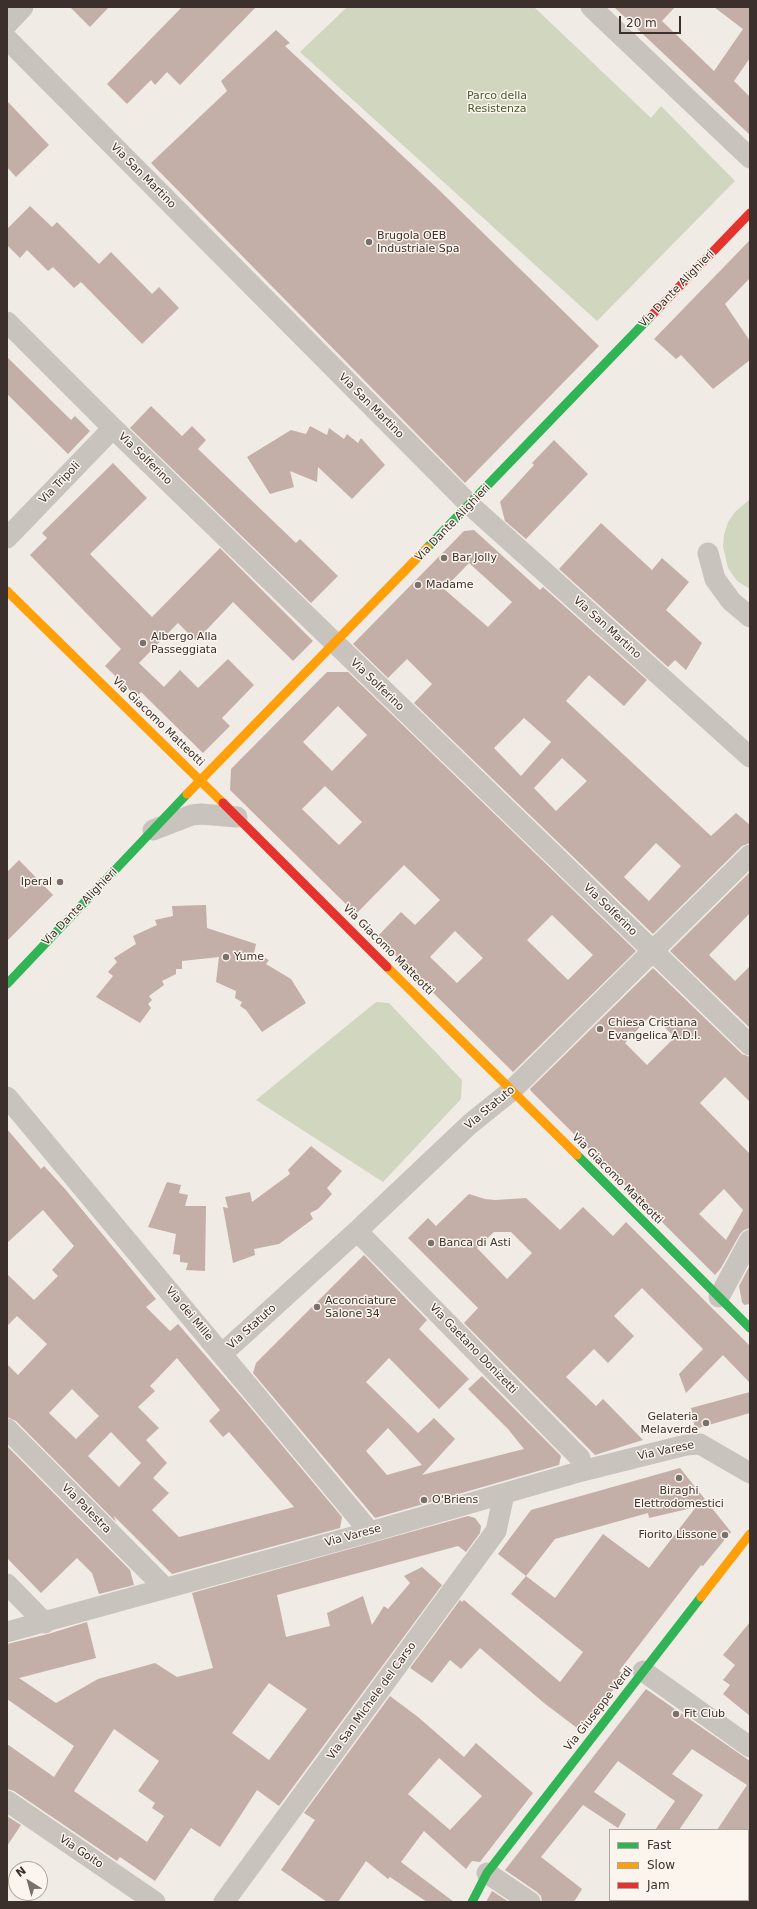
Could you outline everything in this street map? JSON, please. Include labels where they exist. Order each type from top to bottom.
[{"type":"street","points":[[7,24],[23,7]]},
{"type":"street","points":[[591,7],[750,158]]},
{"type":"street","name":"Via San Martino","points":[[7,39],[470,505],[750,757]]},
{"type":"street","name":"Via Dante Alighieri","points":[[7,984],[200,780],[470,505],[750,213]]},
{"type":"street","name":"Via Solferino","points":[[7,322],[113,428],[750,1045]]},
{"type":"street","name":"Via Tripoli","points":[[7,538],[113,428]]},
{"type":"street","points":[[708,554],[715,579],[731,600],[750,616]]},
{"type":"street","name":"Via Giacomo Matteotti","points":[[7,591],[200,780],[750,1328]]},
{"type":"street","name":"Via Dante Alighieri","points":[[153,830],[192,815],[201,814],[237,817]]},
{"type":"street","name":"Via Statuto","points":[[223,1354],[357,1231],[470,1124],[511,1090],[750,855]]},
{"type":"street","name":"Via dei Mille","points":[[7,1097],[370,1532]]},
{"type":"street","name":"Via Gaetano Donizetti","points":[[357,1231],[580,1458],[582,1471]]},
{"type":"street","points":[[719,1297],[750,1240]]},
{"type":"street","name":"Via Palestra","points":[[7,1429],[165,1588]]},
{"type":"street","name":"Via Varese","points":[[7,1632],[45,1623],[165,1588],[370,1532],[582,1471],[686,1445],[700,1444],[750,1473]]},
{"type":"street","name":"Via San Michele del Carso","points":[[224,1902],[496,1531],[504,1494]]},
{"type":"street","name":"Via Giuseppe Verdi","points":[[472,1902],[487,1873],[750,1534]]},
{"type":"street","points":[[7,1584],[45,1623]]},
{"type":"street","points":[[643,1671],[750,1747]]},
{"type":"street","name":"Via Goito","points":[[7,1801],[155,1902]]},
{"type":"street","points":[[487,1873],[530,1902]]},
{"type":"green space","name":"Parco della Resistenza","points":[[347,7],[534,7],[651,118],[661,106],[735,181],[597,321],[300,52]]},
{"type":"green space","points":[[750,499],[750,589],[737,581],[728,568],[723,546],[724,535],[728,522],[735,512]]},
{"type":"green space","points":[[376,1002],[389,1003],[462,1080],[461,1099],[383,1182],[256,1100]]},
{"type":"building","points":[[70,7],[109,7],[90,27]]},
{"type":"building","points":[[182,7],[256,7],[180,85],[167,72],[155,85],[151,80],[127,104],[107,84]]},
{"type":"building","points":[[614,7],[675,7],[662,21],[714,71],[743,29],[714,7],[750,7],[750,58],[734,81],[750,97],[750,135]]},
{"type":"building","name":"Brugola OEB Industriale Spa","points":[[276,30],[290,43],[285,46],[438,189],[599,346],[465,483],[151,163],[227,91],[221,81]]},
{"type":"building","points":[[7,101],[49,145],[16,177],[7,167]]},
{"type":"building","points":[[30,206],[52,227],[57,222],[99,264],[111,252],[152,294],[159,287],[179,308],[142,344],[81,282],[74,288],[53,267],[48,271],[27,250],[20,258],[7,245],[7,229]]},
{"type":"building","points":[[750,240],[750,278],[725,304],[750,341],[750,360],[713,389],[681,355],[676,359],[654,339]]},
{"type":"building","points":[[7,357],[71,420],[75,416],[90,431],[68,454],[7,394]]},
{"type":"building","points":[[151,406],[182,436],[192,426],[206,440],[198,449],[296,543],[300,539],[338,576],[311,603],[130,428]]},
{"type":"building","points":[[310,426],[327,435],[329,428],[344,439],[347,434],[358,443],[361,438],[385,465],[352,499],[318,467],[317,482],[290,471],[294,487],[270,494],[247,457],[291,430],[306,434]]},
{"type":"building","points":[[554,440],[588,474],[526,539],[505,521],[500,502],[534,465],[532,463]]},
{"type":"building","points":[[113,463],[147,498],[90,554],[152,617],[220,548],[313,641],[293,661],[233,602],[196,641],[178,623],[139,663],[164,687],[180,670],[198,688],[228,659],[254,685],[222,718],[230,726],[203,753],[141,692],[137,697],[105,666],[121,649],[30,555],[47,538],[42,533]]},
{"type":"building","points":[[601,523],[652,570],[662,558],[689,582],[666,610],[702,643],[686,670],[675,660],[668,667],[559,569]]},
{"type":"building","points":[[474,530],[540,590],[543,587],[647,680],[624,706],[589,675],[566,701],[711,836],[736,813],[750,825],[750,843],[742,846],[653,934],[414,703],[432,684],[407,659],[388,678],[353,644],[464,531]],"holes":[[[469,563],[512,602],[488,627],[444,589]],[[524,718],[551,742],[521,776],[494,748]],[[562,758],[587,781],[556,811],[534,788]],[[656,843],[681,866],[649,901],[624,877]]]},
{"type":"building","points":[[327,672],[348,672],[636,951],[513,1072],[377,937],[401,912],[415,925],[440,900],[404,865],[356,914],[230,790],[231,769]],"holes":[[[338,706],[367,735],[332,771],[303,742]],[[325,786],[362,822],[339,845],[302,809]],[[552,915],[593,955],[568,980],[527,940]],[[455,931],[483,958],[457,983],[430,957]]]},
{"type":"building","points":[[19,860],[53,895],[7,941],[7,872]]},
{"type":"building","points":[[750,872],[750,913],[709,955],[735,981],[750,966],[750,1028],[670,951]]},
{"type":"building","points":[[206,905],[207,928],[256,944],[254,953],[269,960],[266,964],[291,979],[306,1003],[262,1032],[246,1010],[240,1006],[242,1002],[235,998],[236,991],[216,982],[219,957],[182,961],[182,969],[176,969],[176,974],[162,981],[164,985],[149,996],[152,1000],[148,1004],[151,1008],[140,1023],[96,997],[113,976],[108,972],[117,962],[114,958],[136,944],[133,936],[157,925],[155,920],[173,916],[172,906]]},
{"type":"building","points":[[653,968],[742,1054],[750,1057],[750,1102],[725,1077],[700,1103],[750,1154],[750,1228],[744,1230],[740,1234],[721,1268],[715,1275],[531,1091],[530,1089]],"holes":[[[651,1015],[675,1037],[647,1065],[625,1043]],[[724,1189],[743,1210],[726,1240],[699,1214]]]},
{"type":"building","points":[[7,1129],[41,1169],[44,1166],[65,1189],[156,1299],[146,1307],[170,1331],[178,1324],[342,1517],[340,1528],[172,1574],[114,1516],[116,1522],[16,1421],[7,1417],[7,1364],[18,1375],[47,1344],[17,1316],[7,1326],[7,1274],[34,1300],[58,1276],[52,1270],[74,1246],[43,1210],[7,1243]],"holes":[[[177,1358],[220,1410],[209,1421],[223,1437],[229,1432],[294,1507],[179,1537],[152,1510],[169,1493],[153,1478],[167,1463],[146,1440],[159,1428],[138,1407],[155,1391],[150,1386]],[[72,1389],[99,1416],[76,1439],[49,1413]],[[111,1432],[141,1463],[119,1487],[88,1456]]]},
{"type":"building","points":[[311,1146],[342,1171],[327,1188],[332,1194],[318,1209],[310,1213],[313,1219],[279,1244],[254,1249],[255,1255],[233,1263],[223,1207],[228,1208],[225,1197],[250,1192],[252,1202],[290,1174],[288,1170]]},
{"type":"building","points":[[167,1182],[181,1185],[179,1193],[188,1195],[185,1206],[206,1206],[205,1271],[186,1270],[188,1263],[180,1262],[180,1255],[173,1254],[176,1234],[148,1227]]},
{"type":"building","points":[[469,1194],[485,1199],[495,1200],[526,1198],[560,1230],[583,1207],[613,1236],[626,1222],[750,1346],[750,1383],[723,1355],[686,1393],[679,1374],[703,1349],[642,1288],[614,1316],[634,1336],[608,1363],[594,1349],[566,1377],[596,1406],[603,1399],[643,1440],[595,1455],[464,1323],[478,1308],[408,1238],[428,1218],[436,1226]],"holes":[[[494,1232],[511,1232],[532,1253],[507,1279],[477,1248]]]},
{"type":"building","points":[[364,1255],[427,1320],[419,1329],[469,1379],[439,1409],[389,1358],[366,1382],[418,1433],[434,1418],[455,1439],[422,1475],[524,1449],[508,1429],[468,1389],[482,1376],[561,1456],[559,1465],[375,1518],[253,1373],[256,1363]],"holes":[[[388,1428],[422,1465],[387,1475],[366,1451]]]},
{"type":"building","points":[[750,1265],[750,1304],[744,1305],[739,1286]]},
{"type":"building","points":[[750,1392],[750,1413],[695,1429],[691,1408]]},
{"type":"building","points":[[7,1446],[130,1570],[134,1585],[99,1594],[92,1573],[77,1558],[41,1593],[7,1558]]},
{"type":"building","points":[[680,1468],[731,1532],[703,1566],[701,1565],[619,1671],[625,1675],[581,1731],[544,1703],[480,1648],[461,1669],[450,1660],[432,1683],[410,1668],[460,1600],[462,1602],[464,1600],[560,1682],[583,1652],[511,1594],[526,1576],[498,1554],[531,1510]],"holes":[[[696,1507],[649,1568],[603,1534],[555,1598],[526,1576],[555,1539],[648,1513],[649,1518]]]},
{"type":"building","points":[[468,1516],[475,1518],[481,1526],[480,1533],[466,1552],[458,1546],[277,1595],[286,1637],[330,1626],[327,1613],[363,1596],[372,1625],[384,1606],[388,1609],[410,1583],[404,1576],[422,1567],[442,1585],[279,1806],[257,1790],[220,1847],[191,1828],[155,1881],[120,1857],[117,1861],[14,1791],[7,1789],[7,1744],[54,1777],[74,1746],[7,1699],[7,1644],[48,1634],[87,1622],[96,1658],[19,1678],[56,1703],[98,1679],[155,1663],[177,1677],[213,1668],[192,1593]],"holes":[[[269,1683],[307,1709],[269,1760],[232,1733]],[[114,1729],[159,1761],[138,1791],[155,1803],[152,1808],[164,1816],[147,1842],[74,1791]]]},
{"type":"building","points":[[750,1622],[750,1716],[723,1694],[730,1685],[723,1680],[735,1665],[723,1655]]},
{"type":"building","points":[[646,1689],[750,1761],[750,1830],[718,1829],[747,1785],[692,1749],[672,1774],[703,1795],[680,1829],[656,1829],[675,1801],[618,1761],[594,1792],[626,1814],[618,1828],[583,1805],[541,1857],[582,1889],[574,1902],[542,1902],[541,1896],[537,1892],[505,1870]]},
{"type":"building","points":[[390,1696],[418,1717],[464,1757],[476,1743],[533,1793],[480,1862],[472,1861],[466,1869],[424,1831],[401,1862],[454,1902],[427,1902],[390,1877],[388,1879],[366,1861],[338,1902],[327,1902],[281,1870],[315,1820],[304,1813]],"holes":[[[439,1758],[482,1796],[450,1830],[408,1794]]]},
{"type":"building","points":[[7,1816],[21,1825],[7,1846]]},
{"type":"building","points":[[492,1891],[509,1902],[486,1902]]},
{"type":"traffic: fast","points":[[427,548],[650,317]]},
{"type":"traffic: fast","points":[[7,984],[187,794]]},
{"type":"traffic: fast","points":[[577,1155],[750,1328]]},
{"type":"traffic: fast","points":[[472,1902],[487,1873],[701,1597]]},
{"type":"traffic: slow","points":[[187,794],[427,548]]},
{"type":"traffic: slow","points":[[7,591],[223,803]]},
{"type":"traffic: slow","points":[[387,967],[577,1155]]},
{"type":"traffic: slow","points":[[701,1597],[750,1534]]},
{"type":"traffic: jam","points":[[650,317],[750,213]]},
{"type":"traffic: jam","points":[[223,803],[387,967]]},
{"type":"place","name":"Brugola OEB Industriale Spa","points":[[369,242]]},
{"type":"place","name":"Bar Jolly","points":[[444,558]]},
{"type":"place","name":"Madame","points":[[418,585]]},
{"type":"place","name":"Albergo Alla Passeggiata","points":[[143,643]]},
{"type":"place","name":"Iperal","points":[[60,882]]},
{"type":"place","name":"Yume","points":[[226,957]]},
{"type":"place","name":"Chiesa Cristiana Evangelica A.D.I.","points":[[600,1029]]},
{"type":"place","name":"Banca di Asti","points":[[431,1243]]},
{"type":"place","name":"Acconciature Salone 34","points":[[317,1307]]},
{"type":"place","name":"Gelateria Melaverde","points":[[706,1423]]},
{"type":"place","name":"Biraghi Elettrodomestici","points":[[679,1478]]},
{"type":"place","name":"O'Briens","points":[[424,1500]]},
{"type":"place","name":"Fiorito Lissone","points":[[725,1535]]},
{"type":"place","name":"Fit Club","points":[[676,1714]]}]
